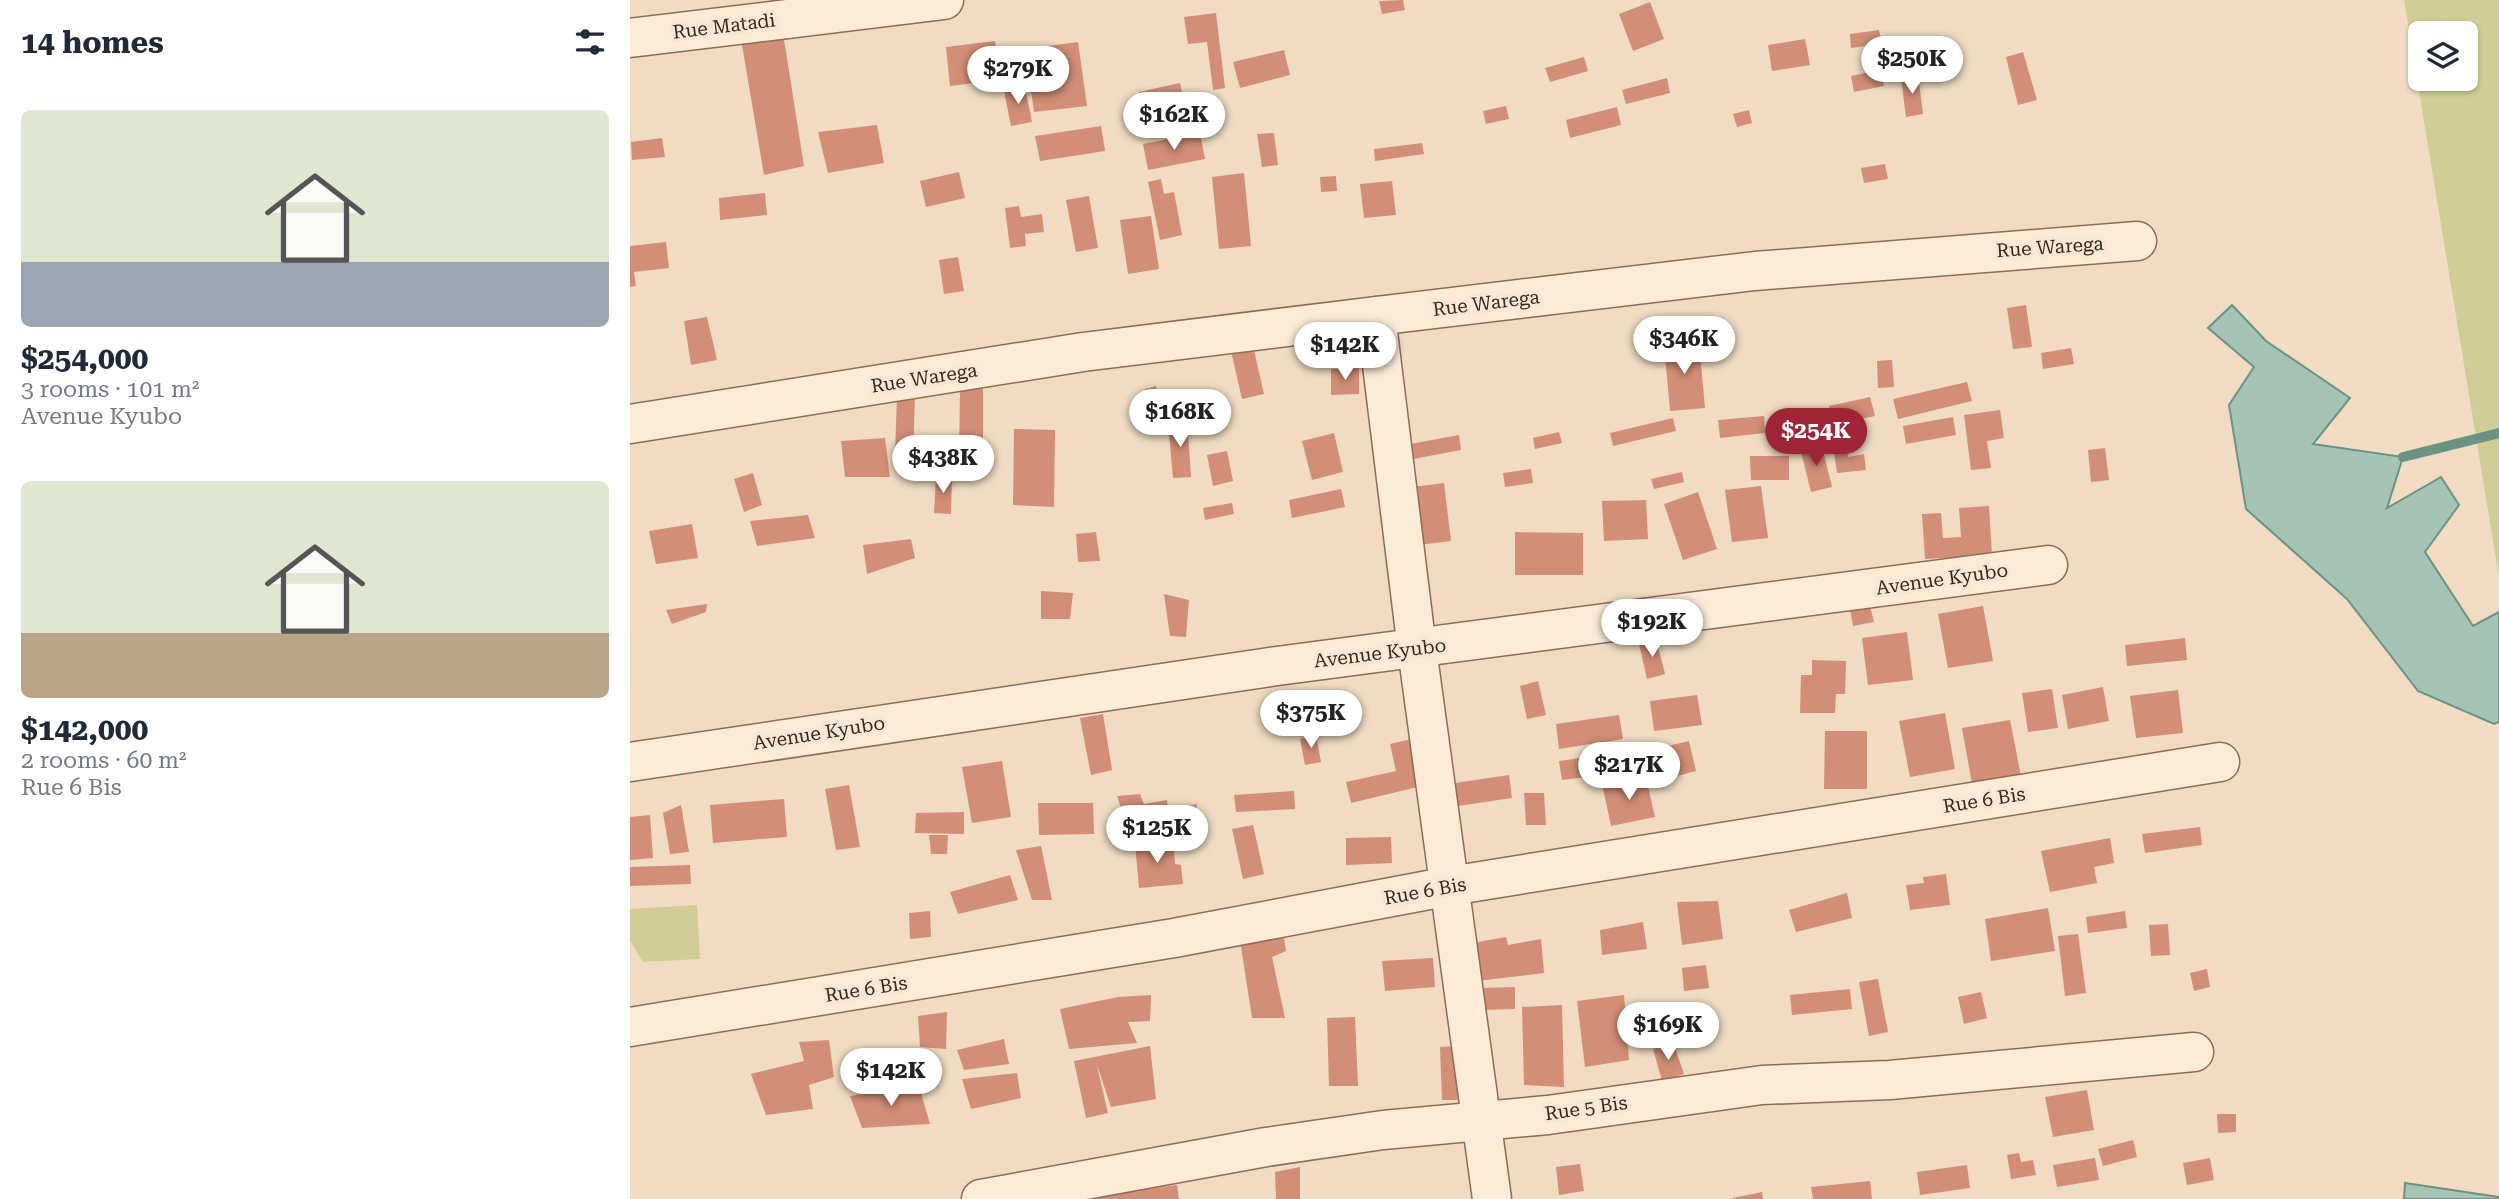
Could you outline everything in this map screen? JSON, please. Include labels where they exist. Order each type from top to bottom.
[{"type":"street","name":"Rue Matadi","points":[[630,38],[944,0]]},
{"type":"street","name":"Rue Warega","points":[[630,424],[1083,352],[1376,316],[1755,271],[2137,241]]},
{"type":"street","points":[[1376,316],[1417,649],[1492,1199]]},
{"type":"street","name":"Avenue Kyubo","points":[[630,762],[865,725],[2048,565]]},
{"type":"street","name":"Rue 6 Bis","points":[[630,1027],[1174,938],[1450,886],[2220,762]]},
{"type":"street","name":"Rue 5 Bis","points":[[981,1199],[1266,1147],[1483,1119],[1548,1115],[1762,1085],[1890,1080],[2194,1052]]},
{"type":"shaded area","points":[[2404,0],[2499,0],[2499,577],[2419,91],[2478,91],[2478,21],[2408,21],[2408,24]]},
{"type":"shaded area","points":[[2232,305],[2266,341],[2350,398],[2313,444],[2403,457],[2387,508],[2441,477],[2459,505],[2425,552],[2473,626],[2499,612],[2499,722],[2494,724],[2418,691],[2347,599],[2246,509],[2229,405],[2254,367],[2208,328]]},
{"type":"shaded area","points":[[697,905],[700,959],[643,962],[630,941],[630,909]]},
{"type":"shaded area","points":[[2405,1183],[2499,1197],[2499,1199],[2404,1199]]},
{"type":"building","points":[[1403,0],[1405,10],[1382,14],[1379,1]]},
{"type":"building","points":[[1650,2],[1664,39],[1633,51],[1619,14]]},
{"type":"building","points":[[1216,13],[1225,88],[1213,90],[1207,42],[1188,44],[1184,17]]},
{"type":"building","points":[[1879,30],[1882,44],[1851,48],[1850,34]]},
{"type":"building","points":[[783,33],[804,166],[764,175],[741,39]]},
{"type":"building","points":[[1805,39],[1810,65],[1772,71],[1768,45]]},
{"type":"building","points":[[995,41],[1000,80],[950,86],[946,47]]},
{"type":"building","points":[[1078,42],[1087,106],[1034,112],[1025,49]]},
{"type":"building","points":[[1284,50],[1290,75],[1240,88],[1233,62]]},
{"type":"building","points":[[2023,52],[2037,100],[2018,105],[2006,57]]},
{"type":"building","points":[[1584,57],[1588,71],[1550,82],[1545,68]]},
{"type":"building","points":[[1880,70],[1884,86],[1854,92],[1851,76]]},
{"type":"building","points":[[1918,75],[1923,114],[1906,117],[1901,78]]},
{"type":"building","points":[[1667,78],[1670,93],[1626,104],[1622,90]]},
{"type":"building","points":[[1180,83],[1189,123],[1149,132],[1139,92]]},
{"type":"building","points":[[1025,87],[1032,122],[1011,126],[1004,91]]},
{"type":"building","points":[[1506,106],[1509,119],[1486,124],[1483,111]]},
{"type":"building","points":[[1617,107],[1621,125],[1570,138],[1566,120]]},
{"type":"building","points":[[1749,110],[1752,123],[1737,127],[1733,114]]},
{"type":"building","points":[[877,125],[884,163],[828,173],[818,132]]},
{"type":"building","points":[[1101,126],[1105,151],[1040,161],[1035,136]]},
{"type":"building","points":[[1200,133],[1205,159],[1148,170],[1143,144]]},
{"type":"building","points":[[1274,133],[1278,165],[1262,167],[1257,134]]},
{"type":"building","points":[[662,138],[665,157],[632,160],[631,142]]},
{"type":"building","points":[[1422,143],[1424,154],[1375,161],[1374,149]]},
{"type":"building","points":[[1885,164],[1888,179],[1864,183],[1861,168]]},
{"type":"building","points":[[959,172],[965,198],[926,207],[920,181]]},
{"type":"building","points":[[1244,173],[1251,246],[1219,249],[1212,177]]},
{"type":"building","points":[[1336,176],[1337,191],[1321,192],[1320,177]]},
{"type":"building","points":[[1161,179],[1164,194],[1174,192],[1182,235],[1160,240],[1148,182]]},
{"type":"building","points":[[1392,181],[1396,215],[1364,218],[1360,184]]},
{"type":"building","points":[[765,193],[767,215],[720,220],[719,198]]},
{"type":"building","points":[[1089,196],[1098,248],[1076,252],[1066,200]]},
{"type":"building","points":[[1019,206],[1021,217],[1042,214],[1044,232],[1025,234],[1026,246],[1010,248],[1005,208]]},
{"type":"building","points":[[1151,216],[1159,269],[1128,274],[1120,220]]},
{"type":"building","points":[[666,242],[669,268],[634,272],[636,286],[630,287],[630,246]]},
{"type":"building","points":[[958,257],[964,291],[944,294],[939,260]]},
{"type":"building","points":[[2026,305],[2032,347],[2013,349],[2007,308]]},
{"type":"building","points":[[707,317],[717,360],[691,365],[684,321]]},
{"type":"building","points":[[1699,341],[1705,408],[1670,411],[1664,344]]},
{"type":"building","points":[[1253,346],[1264,394],[1242,399],[1231,351]]},
{"type":"building","points":[[2071,348],[2074,364],[2043,369],[2041,353]]},
{"type":"building","points":[[1892,360],[1894,387],[1878,388],[1877,361]]},
{"type":"building","points":[[1359,368],[1359,394],[1331,395],[1331,369]]},
{"type":"building","points":[[1967,382],[1972,401],[1898,419],[1893,399]]},
{"type":"building","points":[[983,385],[983,460],[959,460],[960,386]]},
{"type":"building","points":[[1156,386],[1162,416],[1150,418],[1145,389]]},
{"type":"building","points":[[897,396],[915,397],[913,455],[895,454]]},
{"type":"building","points":[[1870,397],[1875,416],[1834,424],[1829,406]]},
{"type":"building","points":[[2000,410],[2004,438],[1987,441],[1991,468],[1971,470],[1964,415]]},
{"type":"building","points":[[1764,416],[1765,433],[1720,438],[1718,420]]},
{"type":"building","points":[[1953,417],[1956,435],[1906,444],[1903,426]]},
{"type":"building","points":[[1673,418],[1676,431],[1613,446],[1610,433]]},
{"type":"building","points":[[1187,420],[1191,477],[1173,478],[1168,421]]},
{"type":"building","points":[[1014,429],[1055,430],[1054,507],[1013,505]]},
{"type":"building","points":[[1559,432],[1562,443],[1535,449],[1533,438]]},
{"type":"building","points":[[1334,433],[1343,472],[1312,480],[1302,441]]},
{"type":"building","points":[[1459,435],[1461,450],[1408,460],[1405,445]]},
{"type":"building","points":[[885,438],[890,477],[845,477],[841,441]]},
{"type":"building","points":[[1821,443],[1832,487],[1811,492],[1800,448]]},
{"type":"building","points":[[1847,445],[1848,457],[1864,454],[1866,470],[1837,473],[1833,447]]},
{"type":"building","points":[[2105,448],[2109,480],[2091,482],[2088,450]]},
{"type":"building","points":[[1227,451],[1233,481],[1213,486],[1207,455]]},
{"type":"building","points":[[1750,456],[1789,456],[1789,480],[1751,480]]},
{"type":"building","points":[[1531,469],[1533,483],[1505,487],[1503,473]]},
{"type":"building","points":[[1682,472],[1684,482],[1654,489],[1651,479]]},
{"type":"building","points":[[753,473],[762,505],[744,512],[734,479]]},
{"type":"building","points":[[936,477],[952,477],[951,514],[934,513]]},
{"type":"building","points":[[1444,483],[1451,541],[1411,546],[1404,488]]},
{"type":"building","points":[[1761,486],[1768,538],[1732,542],[1725,490]]},
{"type":"building","points":[[1341,489],[1345,507],[1292,518],[1289,500]]},
{"type":"building","points":[[1698,492],[1717,549],[1683,560],[1664,504]]},
{"type":"building","points":[[1646,500],[1648,539],[1604,541],[1602,501]]},
{"type":"building","points":[[1232,503],[1234,514],[1205,520],[1203,508]]},
{"type":"building","points":[[1989,506],[1992,555],[1925,559],[1922,514],[1941,513],[1943,538],[1961,537],[1959,508]]},
{"type":"building","points":[[808,515],[815,538],[757,546],[750,521]]},
{"type":"building","points":[[692,524],[698,558],[656,564],[649,531]]},
{"type":"building","points":[[1096,532],[1100,561],[1078,562],[1076,534]]},
{"type":"building","points":[[1515,532],[1583,533],[1583,575],[1515,575]]},
{"type":"building","points":[[911,539],[915,558],[867,574],[863,545]]},
{"type":"building","points":[[1041,591],[1073,593],[1070,619],[1041,619]]},
{"type":"building","points":[[1164,594],[1189,600],[1186,637],[1170,636]]},
{"type":"building","points":[[707,604],[706,612],[672,624],[666,610]]},
{"type":"building","points":[[1870,606],[1874,622],[1853,626],[1850,610]]},
{"type":"building","points":[[1983,606],[1993,661],[1948,668],[1938,614]]},
{"type":"building","points":[[1907,632],[1913,680],[1868,685],[1862,638]]},
{"type":"building","points":[[2185,638],[2187,660],[2127,666],[2125,645]]},
{"type":"building","points":[[1656,639],[1665,674],[1647,679],[1639,644]]},
{"type":"building","points":[[1812,660],[1846,661],[1845,694],[1836,694],[1835,713],[1800,713],[1801,675],[1812,675]]},
{"type":"building","points":[[1538,681],[1546,715],[1527,719],[1520,686]]},
{"type":"building","points":[[2103,687],[2109,721],[2068,729],[2062,695]]},
{"type":"building","points":[[2052,689],[2058,728],[2028,732],[2022,693]]},
{"type":"building","points":[[2178,690],[2183,733],[2136,738],[2130,696]]},
{"type":"building","points":[[1697,695],[1702,725],[1654,731],[1650,701]]},
{"type":"building","points":[[1945,713],[1955,769],[1910,777],[1899,721]]},
{"type":"building","points":[[1103,714],[1112,770],[1091,775],[1080,718]]},
{"type":"building","points":[[1619,715],[1623,739],[1559,749],[1556,724]]},
{"type":"building","points":[[2010,720],[2021,776],[1972,784],[1962,728]]},
{"type":"building","points":[[1825,731],[1867,731],[1867,789],[1824,789]]},
{"type":"building","points":[[1316,735],[1321,762],[1305,765],[1300,739]]},
{"type":"building","points":[[1411,739],[1422,786],[1351,803],[1346,782],[1396,771],[1390,744]]},
{"type":"building","points":[[1689,741],[1696,771],[1662,780],[1655,749]]},
{"type":"building","points":[[1617,753],[1619,773],[1562,780],[1559,761]]},
{"type":"building","points":[[1002,761],[1011,817],[972,823],[962,767]]},
{"type":"building","points":[[1509,775],[1512,798],[1458,806],[1455,783]]},
{"type":"building","points":[[1646,778],[1655,817],[1611,826],[1603,788]]},
{"type":"building","points":[[849,785],[860,847],[836,850],[825,789]]},
{"type":"building","points":[[1294,791],[1295,809],[1236,812],[1234,795]]},
{"type":"building","points":[[1524,793],[1544,793],[1546,825],[1526,825]]},
{"type":"building","points":[[1140,794],[1144,804],[1167,800],[1168,810],[1197,804],[1196,825],[1127,826],[1117,796]]},
{"type":"building","points":[[784,799],[787,837],[713,843],[710,805]]},
{"type":"building","points":[[1038,803],[1093,803],[1094,834],[1039,835]]},
{"type":"building","points":[[681,805],[689,852],[670,854],[663,813]]},
{"type":"building","points":[[964,812],[964,834],[915,833],[916,813]]},
{"type":"building","points":[[650,815],[653,858],[630,860],[630,817]]},
{"type":"building","points":[[1253,825],[1264,874],[1243,879],[1232,829]]},
{"type":"building","points":[[2200,827],[2202,845],[2145,853],[2142,834]]},
{"type":"building","points":[[929,835],[948,835],[947,854],[931,854]]},
{"type":"building","points":[[1391,837],[1392,863],[1346,865],[1346,838]]},
{"type":"building","points":[[2110,838],[2114,863],[2094,867],[2097,883],[2050,892],[2041,851]]},
{"type":"building","points":[[1173,840],[1175,864],[1181,865],[1183,884],[1139,888],[1135,843]]},
{"type":"building","points":[[1041,846],[1052,900],[1032,900],[1016,850]]},
{"type":"building","points":[[690,865],[691,884],[630,886],[630,867]]},
{"type":"building","points":[[1946,874],[1950,905],[1910,910],[1906,885],[1924,883],[1923,877]]},
{"type":"building","points":[[1010,875],[1018,900],[958,914],[950,892]]},
{"type":"building","points":[[1847,893],[1852,918],[1796,932],[1789,910]]},
{"type":"building","points":[[1718,901],[1723,939],[1682,945],[1677,902]]},
{"type":"building","points":[[2048,908],[2055,951],[1991,961],[1985,919]]},
{"type":"building","points":[[930,911],[931,937],[910,939],[909,913]]},
{"type":"building","points":[[2125,911],[2127,928],[2088,933],[2086,917]]},
{"type":"building","points":[[1643,922],[1647,949],[1602,955],[1600,930]]},
{"type":"building","points":[[2168,924],[2170,955],[2151,956],[2149,925]]},
{"type":"building","points":[[1283,932],[1286,951],[1272,957],[1285,1018],[1252,1018],[1240,940]]},
{"type":"building","points":[[2078,934],[2086,993],[2065,996],[2058,936]]},
{"type":"building","points":[[1506,937],[1508,945],[1541,939],[1544,973],[1477,981],[1472,943]]},
{"type":"building","points":[[1433,958],[1435,987],[1385,991],[1382,961]]},
{"type":"building","points":[[1706,965],[1709,988],[1684,991],[1682,968]]},
{"type":"building","points":[[2207,969],[2210,987],[2194,991],[2190,973]]},
{"type":"building","points":[[1878,979],[1888,1032],[1869,1036],[1859,982]]},
{"type":"building","points":[[1515,987],[1515,1009],[1481,1010],[1480,988]]},
{"type":"building","points":[[1850,989],[1852,1009],[1792,1015],[1790,995]]},
{"type":"building","points":[[1981,992],[1987,1018],[1964,1024],[1958,997]]},
{"type":"building","points":[[1151,995],[1150,1021],[1128,1022],[1137,1043],[1069,1049],[1060,1009],[1118,997]]},
{"type":"building","points":[[1624,995],[1629,1060],[1585,1067],[1577,1001]]},
{"type":"building","points":[[1562,1005],[1564,1087],[1524,1085],[1522,1007]]},
{"type":"building","points":[[947,1012],[946,1049],[920,1047],[918,1016]]},
{"type":"building","points":[[1355,1017],[1358,1086],[1329,1086],[1327,1018]]},
{"type":"building","points":[[1004,1039],[1009,1064],[964,1070],[957,1050]]},
{"type":"building","points":[[829,1040],[834,1077],[809,1085],[813,1109],[766,1115],[751,1074],[804,1061],[799,1042]]},
{"type":"building","points":[[1673,1042],[1684,1074],[1662,1081],[1653,1049]]},
{"type":"building","points":[[1150,1046],[1156,1099],[1111,1107],[1096,1062],[1108,1113],[1086,1118],[1074,1061]]},
{"type":"building","points":[[1455,1046],[1458,1100],[1442,1100],[1440,1047]]},
{"type":"building","points":[[912,1060],[915,1074],[862,1087],[859,1066]]},
{"type":"building","points":[[1017,1073],[1021,1098],[971,1109],[962,1079]]},
{"type":"building","points":[[919,1086],[930,1124],[862,1128],[850,1096]]},
{"type":"building","points":[[2087,1090],[2094,1130],[2053,1137],[2045,1097]]},
{"type":"building","points":[[2217,1114],[2236,1114],[2236,1132],[2218,1133]]},
{"type":"building","points":[[2133,1140],[2137,1157],[2103,1166],[2098,1149]]},
{"type":"building","points":[[2019,1153],[2021,1162],[2033,1160],[2036,1175],[2011,1179],[2007,1155]]},
{"type":"building","points":[[2095,1158],[2099,1180],[2057,1187],[2053,1165]]},
{"type":"building","points":[[2210,1158],[2214,1180],[2187,1185],[2183,1163]]},
{"type":"building","points":[[1580,1164],[1584,1191],[1559,1195],[1556,1167]]},
{"type":"building","points":[[1967,1165],[1970,1188],[1920,1195],[1917,1172]]},
{"type":"building","points":[[1300,1167],[1300,1199],[1276,1199],[1275,1172]]},
{"type":"building","points":[[1870,1181],[1872,1199],[1813,1199],[1811,1187]]},
{"type":"building","points":[[1177,1185],[1179,1199],[1088,1197]]},
{"type":"building","points":[[1762,1192],[1763,1199],[1733,1199],[1733,1198]]},
{"type":"waterway","points":[[2403,457],[2499,433]]}]
